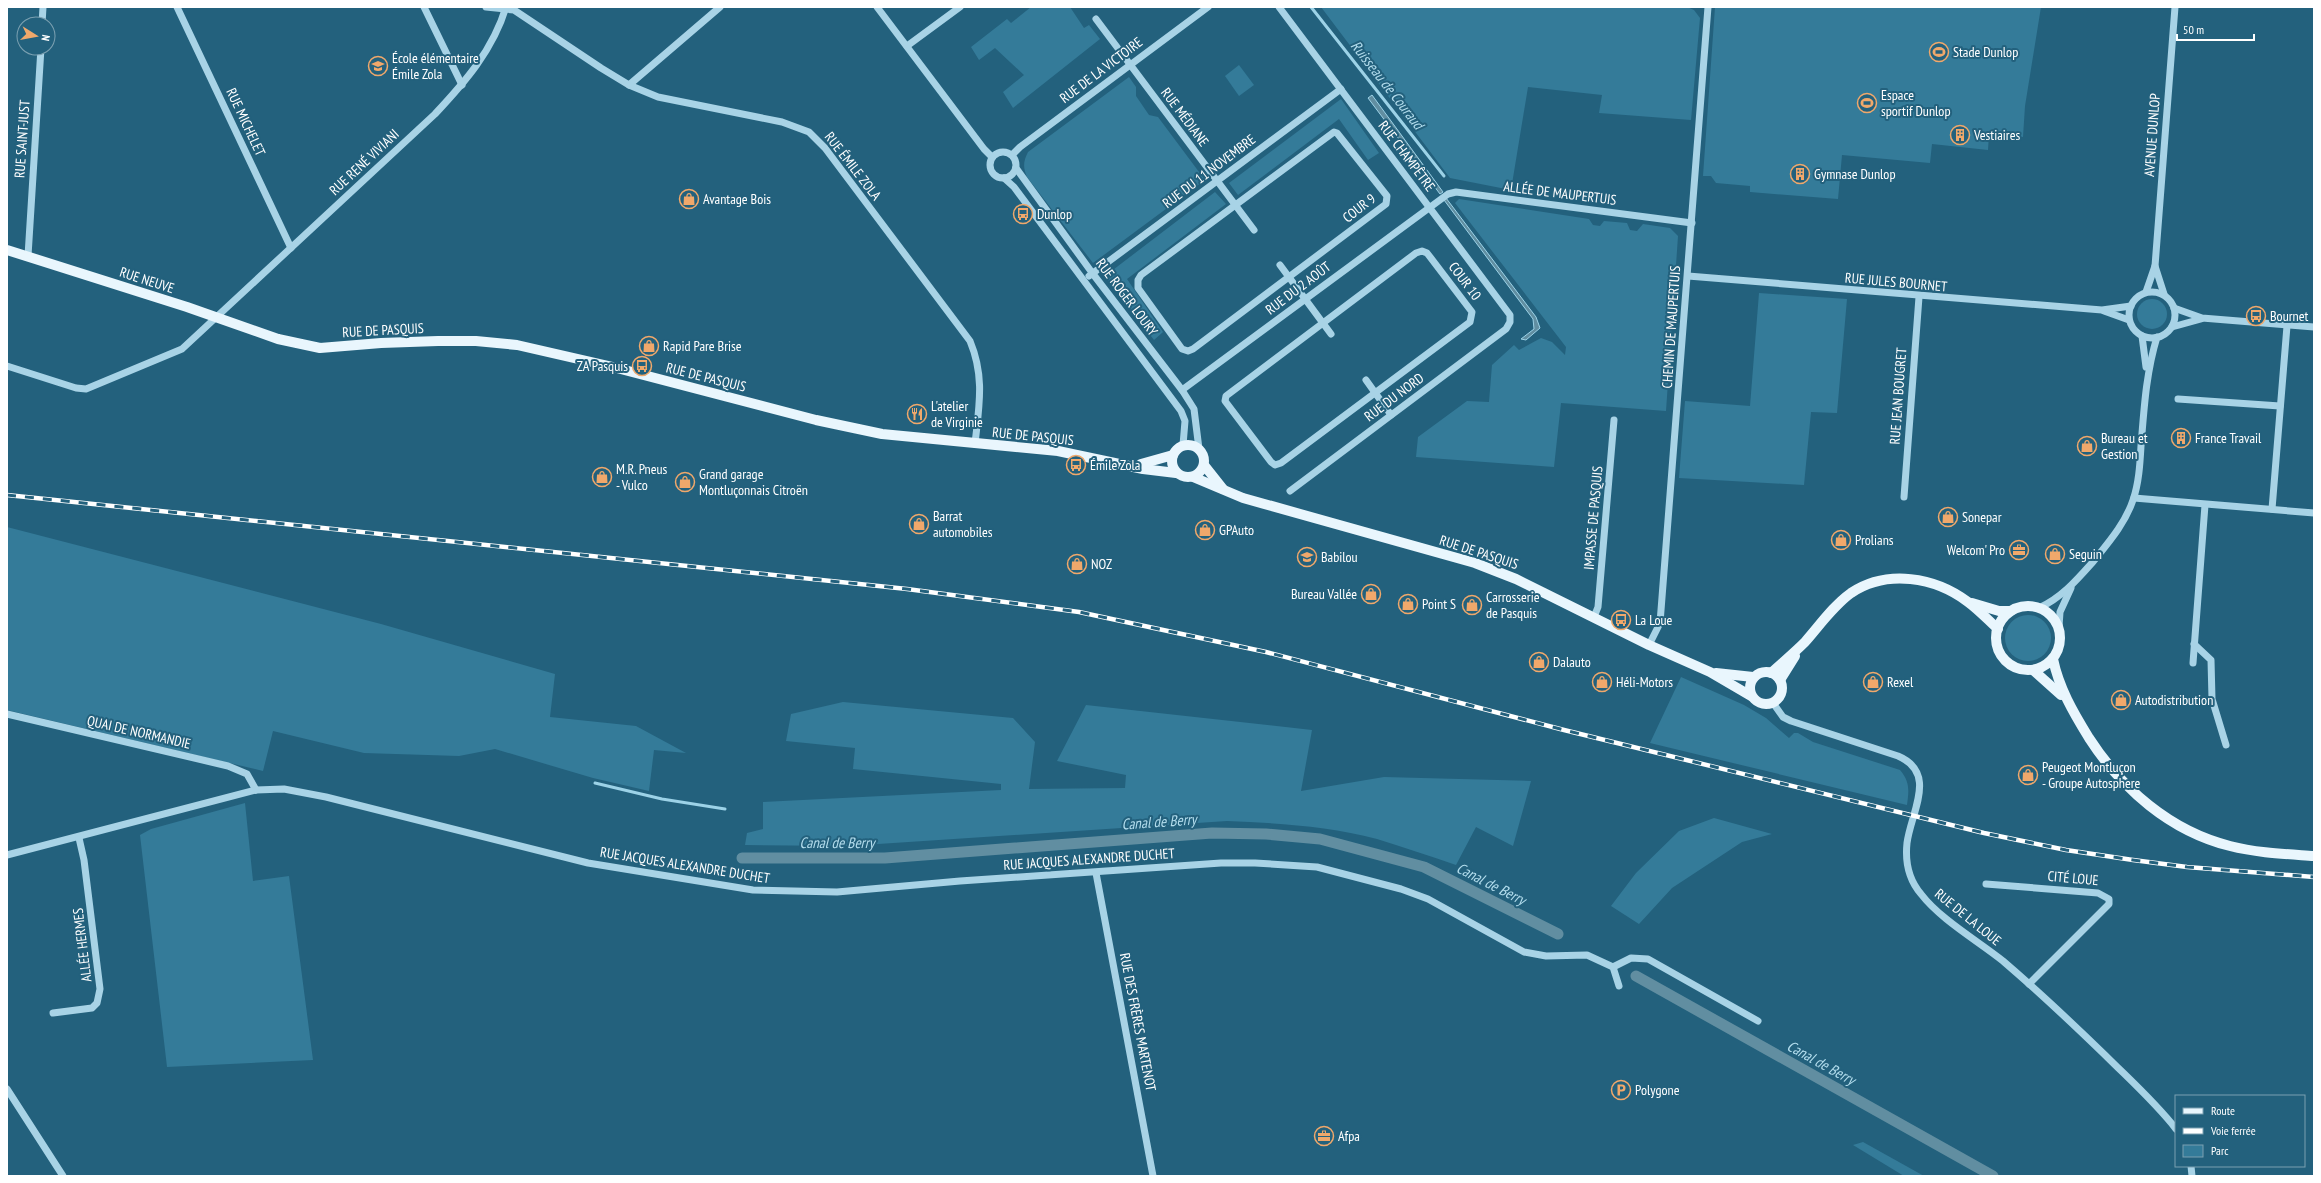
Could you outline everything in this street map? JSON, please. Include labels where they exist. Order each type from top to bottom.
[{"type":"main road","name":"RUE NEUVE","points":[[7,250],[278,339]]},
{"type":"main road","name":"RUE DE PASQUIS","points":[[278,339],[320,348],[381,343],[438,341],[517,345],[613,367],[820,421],[882,434],[1058,451],[1126,465],[1176,472]]},
{"type":"main road","points":[[1183,445],[1195,446],[1199,449],[1204,457],[1204,465],[1198,474],[1193,477],[1184,477],[1176,472],[1172,464],[1173,455],[1183,445]]},
{"type":"main road","name":"RUE DE PASQUIS","points":[[1126,465],[1147,464],[1173,455]]},
{"type":"main road","points":[[1204,465],[1225,492]]},
{"type":"main road","name":"RUE DE PASQUIS","points":[[1193,477],[1225,492],[1292,514],[1475,563],[1544,591],[1649,645],[1710,672],[1751,696]]},
{"type":"main road","points":[[1771,673],[1805,642],[1846,597],[1863,587],[1880,580],[1904,578],[1929,583],[1949,590],[1968,602],[1998,629]]},
{"type":"main road","points":[[1968,602],[1994,610],[2011,611],[2024,606],[2039,608],[2054,619],[2059,627],[2060,644],[2053,659],[2047,664],[2033,670],[2022,670],[2012,666],[2004,659],[1996,640],[2001,622],[2011,611]]},
{"type":"main road","points":[[1780,680],[1805,642]]},
{"type":"main road","points":[[2053,659],[2056,678],[2066,700],[2111,770],[2137,795],[2168,818],[2200,835],[2230,846],[2258,851],[2314,856]]},
{"type":"main road","points":[[2033,670],[2066,700]]},
{"type":"main road","name":"RUE DE PASQUIS","points":[[1710,672],[1753,677]]},
{"type":"main road","points":[[1762,672],[1771,673],[1780,680],[1782,685],[1780,695],[1773,703],[1763,704],[1754,700],[1751,696],[1749,686],[1753,677],[1762,672]]},
{"type":"street","name":"RUE MICHELET","points":[[177,7],[291,248]]},
{"type":"street","points":[[424,7],[462,85]]},
{"type":"street","points":[[486,7],[506,8]]},
{"type":"street","points":[[630,85],[720,7]]},
{"type":"street","points":[[877,7],[984,149],[992,157],[1003,152],[1012,155]]},
{"type":"street","points":[[907,46],[960,7]]},
{"type":"street","name":"RUE DE LA VICTOIRE","points":[[1012,155],[1020,147],[1208,7]]},
{"type":"street","name":"RUE CHAMPÊTRE","points":[[1279,7],[1510,315],[1510,322]]},
{"type":"street","name":"CHEMIN DE MAUPERTUIS","points":[[1649,645],[1660,623],[1708,7]]},
{"type":"street","name":"AVENUE DUNLOP","points":[[2146,292],[2155,266],[2175,7]]},
{"type":"street","name":"RUE RENÉ VIVIANI","points":[[7,366],[76,388],[86,389],[182,349],[435,114],[462,85],[489,47],[506,8]]},
{"type":"street","name":"RUE ÉMILE ZOLA","points":[[506,8],[514,10],[630,85],[658,97],[782,122],[809,132],[825,148],[970,341],[978,360],[980,385],[975,444]]},
{"type":"street","name":"RUE MÉDIANE","points":[[1096,19],[1254,230]]},
{"type":"street","name":"RUE SAINT-JUST","points":[[28,256],[40,56]]},
{"type":"street","name":"RUE DU 11 NOVEMBRE","points":[[1084,279],[1093,274],[1340,88]]},
{"type":"street","name":"COUR 9","points":[[1334,132],[1337,133],[1387,196],[1386,204],[1290,278],[1193,349],[1188,351],[1182,349],[1157,318],[1138,288],[1138,280],[1141,275],[1334,132]]},
{"type":"street","name":"RUE ROGER LOURY","points":[[1012,155],[1016,168],[1093,274],[1182,390],[1194,409],[1199,449]]},
{"type":"street","name":"RUE ROGER LOURY","points":[[992,157],[990,170],[996,177],[1004,178],[1014,187],[1181,411],[1185,421],[1183,445]]},
{"type":"street","points":[[1004,178],[1012,175],[1016,168]]},
{"type":"street","name":"ALLÉE DE MAUPERTUIS","points":[[1429,207],[1448,194],[1456,192],[1692,223]]},
{"type":"street","name":"RUE DU 2 AOÛT","points":[[1182,390],[1429,207]]},
{"type":"street","name":"COUR 10","points":[[1422,251],[1428,253],[1472,312],[1470,322],[1281,463],[1275,465],[1270,462],[1225,401],[1226,396],[1323,323],[1416,253],[1422,251]]},
{"type":"street","points":[[1280,264],[1331,334]]},
{"type":"street","name":"AVENUE DUNLOP","points":[[2155,266],[2164,294]]},
{"type":"street","name":"RUE JULES BOURNET","points":[[1688,276],[1919,297],[2102,310],[2131,306]]},
{"type":"street","points":[[2146,292],[2164,294],[2174,308],[2175,321],[2172,327],[2163,335],[2157,337],[2142,336],[2132,327],[2130,320],[2131,306],[2134,300],[2146,292]]},
{"type":"street","name":"RUE JEAN BOUGRET","points":[[1904,497],[1919,297]]},
{"type":"street","points":[[2174,308],[2202,318],[2314,328]]},
{"type":"street","name":"RUE JULES BOURNET","points":[[2102,310],[2130,320]]},
{"type":"street","points":[[2172,327],[2202,318]]},
{"type":"street","name":"RUE DU NORD","points":[[1290,491],[1506,329],[1510,322]]},
{"type":"street","points":[[2272,509],[2286,326]]},
{"type":"street","points":[[2142,336],[2147,375]]},
{"type":"street","points":[[2039,608],[2050,603],[2072,586],[2120,528],[2134,498],[2140,464],[2147,375],[2157,337]]},
{"type":"street","points":[[1366,380],[1391,415]]},
{"type":"street","points":[[2178,399],[2280,406]]},
{"type":"street","name":"IMPASSE DE PASQUIS","points":[[1594,617],[1598,607],[1614,420]]},
{"type":"street","points":[[2134,498],[2314,513]]},
{"type":"street","points":[[2193,662],[2205,505]]},
{"type":"street","points":[[2059,627],[2060,612],[2072,586]]},
{"type":"street","points":[[2194,644],[2211,660],[2212,699],[2226,745]]},
{"type":"street","name":"RUE DE LA LOUE","points":[[1773,703],[1782,717],[1791,721],[1898,756],[1911,762],[1920,780],[1907,851],[1908,870],[1915,887],[1930,905],[2029,984],[2154,1103],[2175,1128]]},
{"type":"street","name":"QUAI DE NORMANDIE","points":[[7,714],[230,766],[247,774],[256,790]]},
{"type":"street","name":"RUE JACQUES ALEXANDRE DUCHET","points":[[256,790],[284,789],[302,791],[588,863],[725,887],[782,892],[837,892],[960,881],[1228,863],[1288,864],[1317,867],[1394,887],[1428,899],[1449,909],[1524,952],[1546,956],[1575,954],[1587,955],[1613,967]]},
{"type":"street","points":[[7,855],[78,838],[256,790]]},
{"type":"street","name":"ALLÉE HERMES","points":[[54,1014],[92,1008],[97,1003],[100,989],[84,860],[78,838]]},
{"type":"street","name":"RUE DES FRÈRES MARTENOT","points":[[1096,873],[1153,1176]]},
{"type":"street","name":"CITÉ LOUE","points":[[1986,884],[2098,893],[2110,899],[2109,904],[2029,984]]},
{"type":"street","points":[[1619,986],[1613,967],[1631,958],[1648,959],[1758,1021]]},
{"type":"street","points":[[7,1089],[63,1176]]},
{"type":"green space","points":[[1031,7],[1070,7],[1084,28],[1089,25],[1100,39],[1013,108],[1003,92],[1024,75],[995,48],[979,60],[971,47],[1007,19],[1011,23]]},
{"type":"green space","points":[[1321,7],[1687,7],[1694,10],[1700,18],[1691,120],[1599,113],[1602,95],[1528,87],[1511,190],[1450,178]]},
{"type":"green space","name":"Espace sportif Dunlop","points":[[1715,7],[2041,7],[2025,106],[2023,137],[1989,134],[1988,150],[1932,144],[1930,163],[1842,155],[1838,199],[1750,192],[1750,186],[1716,183],[1711,176],[1703,176]]},
{"type":"green space","points":[[1239,65],[1254,85],[1239,96],[1225,76]]},
{"type":"green space","points":[[1129,77],[1136,87],[1136,96],[1149,115],[1158,117],[1205,180],[1093,263],[1027,177],[1024,162],[1028,152]]},
{"type":"green space","points":[[1341,99],[1379,153],[1368,160],[1339,119],[1238,195],[1229,183]]},
{"type":"green space","points":[[1215,192],[1226,204],[1127,279],[1163,332],[1154,340],[1105,276]]},
{"type":"green space","points":[[1459,199],[1589,219],[1593,225],[1600,226],[1604,221],[1627,223],[1630,230],[1637,231],[1643,224],[1670,228],[1678,236],[1666,411],[1561,403],[1554,467],[1416,457],[1418,437],[1467,401],[1489,402],[1492,365],[1514,345],[1519,350],[1541,338],[1552,342],[1565,355],[1566,347],[1455,203]]},
{"type":"green space","points":[[1759,293],[1847,299],[1837,413],[1811,412],[1804,485],[1679,478],[1685,401],[1750,406]]},
{"type":"green space","points":[[2152,299],[2158,300],[2166,308],[2166,320],[2158,328],[2152,329],[2146,328],[2138,320],[2137,314],[2138,308],[2146,300]]},
{"type":"green space","points":[[7,527],[381,624],[555,674],[550,717],[636,726],[686,753],[654,750],[649,791],[593,778],[495,749],[459,756],[364,753],[273,731],[263,771],[7,710]]},
{"type":"green space","points":[[2028,615],[2041,619],[2047,625],[2051,638],[2047,651],[2041,657],[2028,661],[2015,657],[2009,651],[2005,638],[2009,625],[2015,619]]},
{"type":"green space","points":[[1681,677],[1744,705],[1766,718],[1789,738],[1794,733],[1798,733],[1813,742],[1900,770],[1906,778],[1908,786],[1907,805],[1650,743]]},
{"type":"green space","points":[[843,702],[1013,718],[1035,742],[1029,789],[1125,788],[1126,775],[1057,761],[1086,705],[1312,730],[1301,791],[1384,777],[1531,781],[1513,846],[1476,827],[1456,865],[1377,839],[1340,831],[1284,824],[1227,821],[848,846],[745,845],[747,833],[763,829],[763,802],[1001,790],[1001,784],[853,769],[855,748],[786,741],[791,714]]},
{"type":"green space","points":[[245,803],[253,881],[289,876],[313,1060],[167,1067],[140,835],[151,829]]},
{"type":"green space","points":[[1714,818],[1772,834],[1742,842],[1672,888],[1639,924],[1611,906],[1636,873],[1679,831]]},
{"type":"green space","points":[[1863,1142],[1924,1176],[1904,1176],[1853,1145]]},
{"type":"shaded area","points":[[1372,95],[1443,192],[1440,194],[1368,98]]},
{"type":"shaded area","points":[[1446,198],[1536,317],[1540,328],[1526,340],[1521,339],[1534,329],[1533,319],[1444,200]]},
{"type":"waterway","name":"Ruisseau de Couraud","points":[[1311,7],[1444,176]]},
{"type":"waterway","points":[[595,783],[662,799],[725,809]]},
{"type":"waterway","name":"Canal de Berry","points":[[742,858],[885,858],[1212,833],[1266,834],[1320,839],[1424,867],[1558,934]]},
{"type":"waterway","name":"Canal de Berry","points":[[1636,976],[1993,1176]]},
{"type":"railway","points":[[7,495],[907,589],[1079,612],[1266,652],[1564,730],[1984,833],[2066,850],[2133,860],[2187,867],[2314,877]]},
{"type":"place","name":"Stade Dunlop","points":[[1939,52]]},
{"type":"place","name":"École élémentaire Émile Zola","points":[[378,66]]},
{"type":"place","name":"Espace sportif Dunlop","points":[[1867,103]]},
{"type":"place","name":"Vestiaires","points":[[1960,135]]},
{"type":"place","name":"Gymnase Dunlop","points":[[1800,174]]},
{"type":"place","name":"Avantage Bois","points":[[689,199]]},
{"type":"place","name":"Dunlop","points":[[1023,214]]},
{"type":"place","name":"Bournet","points":[[2256,316]]},
{"type":"place","name":"Rapid Pare Brise","points":[[649,346]]},
{"type":"place","name":"ZA Pasquis","points":[[642,366]]},
{"type":"place","name":"L'atelier de Virginie","points":[[917,414]]},
{"type":"place","name":"France Travail","points":[[2181,438]]},
{"type":"place","name":"Bureau et Gestion","points":[[2087,446]]},
{"type":"place","name":"Émile Zola","points":[[1076,465]]},
{"type":"place","name":"M.R. Pneus - Vulco","points":[[602,477]]},
{"type":"place","name":"Grand garage Montluçonnais Citroën","points":[[685,482]]},
{"type":"place","name":"Sonepar","points":[[1948,517]]},
{"type":"place","name":"Barrat automobiles","points":[[919,524]]},
{"type":"place","name":"GPAuto","points":[[1205,530]]},
{"type":"place","name":"Prolians","points":[[1841,540]]},
{"type":"place","name":"Welcom' Pro","points":[[2019,550]]},
{"type":"place","name":"Seguin","points":[[2055,554]]},
{"type":"place","name":"Babilou","points":[[1307,557]]},
{"type":"place","name":"NOZ","points":[[1077,564]]},
{"type":"place","name":"Bureau Vallée","points":[[1371,594]]},
{"type":"place","name":"Point S","points":[[1408,604]]},
{"type":"place","name":"Carrosserie de Pasquis","points":[[1472,605]]},
{"type":"place","name":"La Loue","points":[[1621,620]]},
{"type":"place","name":"Dalauto","points":[[1539,662]]},
{"type":"place","name":"Héli-Motors","points":[[1602,682]]},
{"type":"place","name":"Rexel","points":[[1873,682]]},
{"type":"place","name":"Autodistribution","points":[[2121,700]]},
{"type":"place","name":"Peugeot Montluçon - Groupe Autosphere","points":[[2028,775]]},
{"type":"place","name":"Polygone","points":[[1621,1090]]},
{"type":"place","name":"Afpa","points":[[1324,1136]]}]
